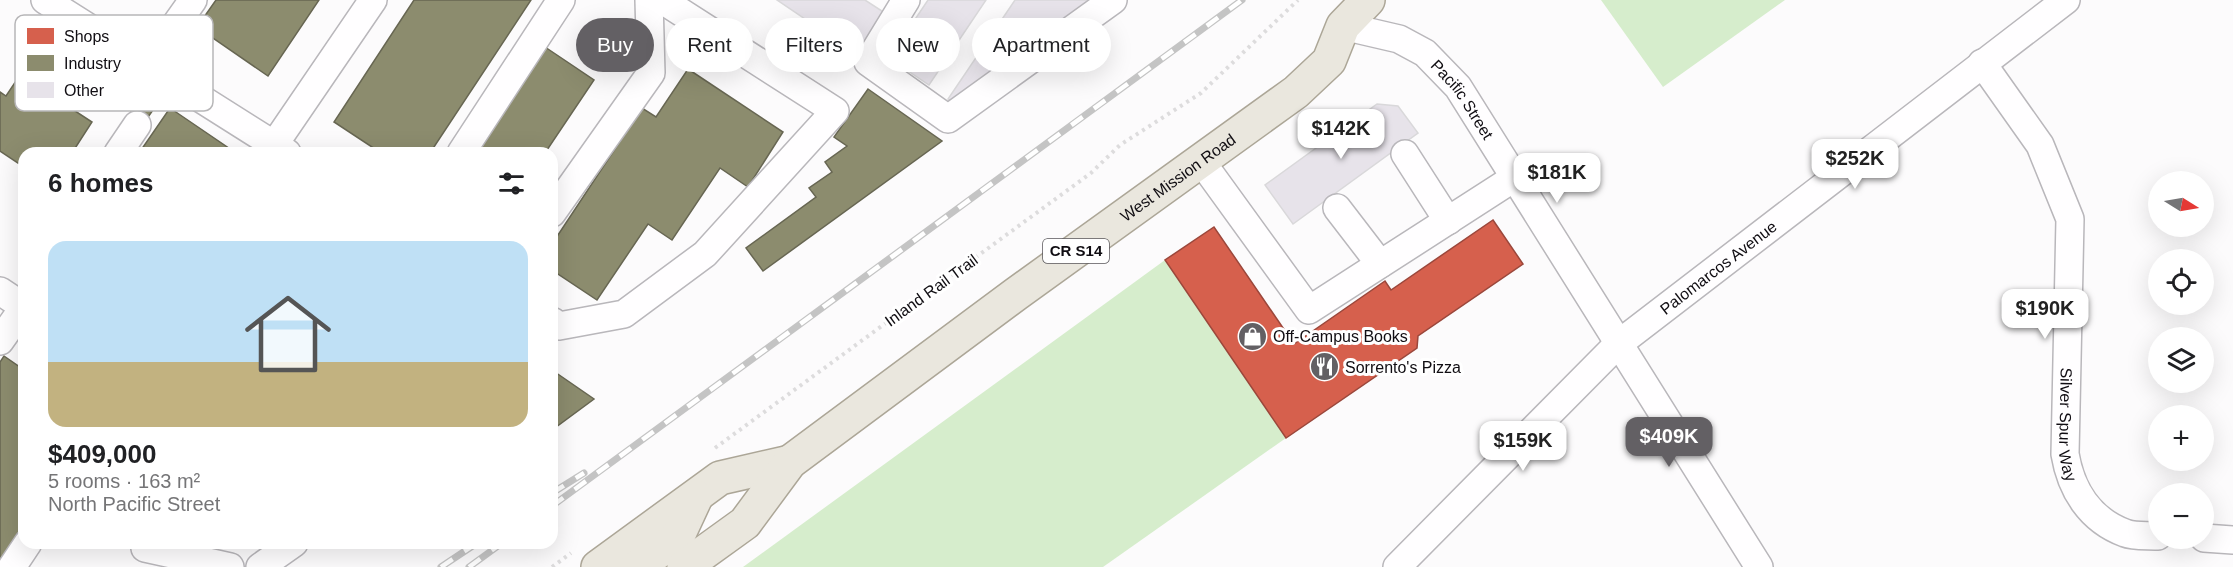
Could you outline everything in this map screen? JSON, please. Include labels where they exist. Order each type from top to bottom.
[{"type":"main road","name":"West Mission Road","points":[[684,567],[745,523],[790,462],[1296,92],[1329,61],[1339,13],[1368,0]]},
{"type":"main road","name":"West Mission Road","points":[[589,557],[696,495],[720,478],[790,462]]},
{"type":"main road","points":[[637,567],[677,538],[696,495]]},
{"type":"street","points":[[182,15],[193,0]]},
{"type":"street","points":[[281,147],[373,0]]},
{"type":"street","points":[[465,147],[561,0]]},
{"type":"street","points":[[558,205],[651,73],[649,0]]},
{"type":"street","points":[[558,325],[624,314],[705,254],[835,111],[662,0]]},
{"type":"street","points":[[906,0],[868,62],[948,119],[1113,0]]},
{"type":"street","name":"Palomarcos Avenue","points":[[1397,567],[1617,345],[2066,0]]},
{"type":"street","points":[[63,5],[77,15]]},
{"type":"street","name":"Pacific Street","points":[[1339,13],[1425,53],[1458,87],[1617,345],[1759,567]]},
{"type":"street","name":"Silver Spur Way","points":[[1982,63],[2040,145],[2070,219],[2065,454],[2069,477],[2095,517],[2127,534],[2148,535]]},
{"type":"street","points":[[213,107],[277,147]]},
{"type":"street","points":[[122,147],[137,125]]},
{"type":"street","points":[[1405,154],[1448,221]]},
{"type":"street","points":[[1201,161],[1309,310],[1514,178]]},
{"type":"street","points":[[1337,208],[1380,264]]},
{"type":"street","points":[[0,341],[17,299]]},
{"type":"street","points":[[2214,539],[2233,540]]},
{"type":"street","points":[[12,567],[24,549]]},
{"type":"street","points":[[150,549],[230,567]]},
{"type":"street","points":[[260,567],[286,549]]},
{"type":"path","name":"Inland Rail Trail","points":[[710,452],[1090,173],[1120,145],[1201,93],[1298,0]]},
{"type":"path","points":[[552,567],[589,557]]},
{"type":"green space","points":[[1601,0],[1785,0],[1663,87]]},
{"type":"green space","points":[[1165,260],[1286,438],[1103,567],[743,567]]},
{"type":"building: Shops","points":[[1493,220],[1523,264],[1418,336],[1417,348],[1286,438],[1165,260],[1214,227],[1294,344],[1385,281],[1391,290]]},
{"type":"building: Industry","points":[[216,0],[319,0],[268,76],[213,38],[213,15],[205,15]]},
{"type":"building: Industry","points":[[414,0],[531,0],[434,147],[372,147],[334,122]]},
{"type":"building: Industry","points":[[545,47],[576,68],[576,72],[582,72],[594,80],[549,147],[477,147]]},
{"type":"building: Industry","points":[[686,72],[693,72],[783,132],[748,187],[720,168],[672,240],[648,224],[597,300],[558,274],[558,235],[642,108],[656,117]]},
{"type":"building: Industry","points":[[15,82],[15,111],[75,111],[92,122],[76,147],[18,147],[18,163],[0,151],[0,92],[6,96]]},
{"type":"building: Industry","points":[[868,89],[942,141],[763,271],[746,248],[816,197],[809,188],[832,172],[825,162],[847,146],[834,137]]},
{"type":"building: Industry","points":[[131,111],[152,111],[146,120]]},
{"type":"building: Industry","points":[[168,111],[174,111],[227,147],[143,147]]},
{"type":"building: Industry","points":[[4,356],[18,366],[18,537],[0,564],[0,362]]},
{"type":"building: Industry","points":[[558,374],[594,399],[558,426]]},
{"type":"building: Other","points":[[777,0],[865,0],[885,13],[882,18],[876,18],[876,26],[864,44],[864,18],[804,18]]},
{"type":"building: Other","points":[[928,0],[986,0],[960,39],[960,18],[916,18]]},
{"type":"building: Other","points":[[1015,0],[1093,0],[1069,18],[1003,18]]},
{"type":"building: Other","points":[[972,64],[972,72],[998,72],[956,104],[948,99]]},
{"type":"building: Other","points":[[910,72],[938,72],[929,85]]},
{"type":"building: Other","points":[[1377,104],[1398,106],[1418,133],[1293,224],[1265,185]]},
{"type":"railway","points":[[558,502],[1242,0]]},
{"type":"railway","points":[[558,489],[584,473]]},
{"type":"railway","points":[[441,567],[468,549]]},
{"type":"railway","points":[[469,567],[494,549]]},
{"type":"place","name":"Off-Campus Books","points":[[1252,336]]},
{"type":"place","name":"Sorrento's Pizza","points":[[1324,367]]}]
